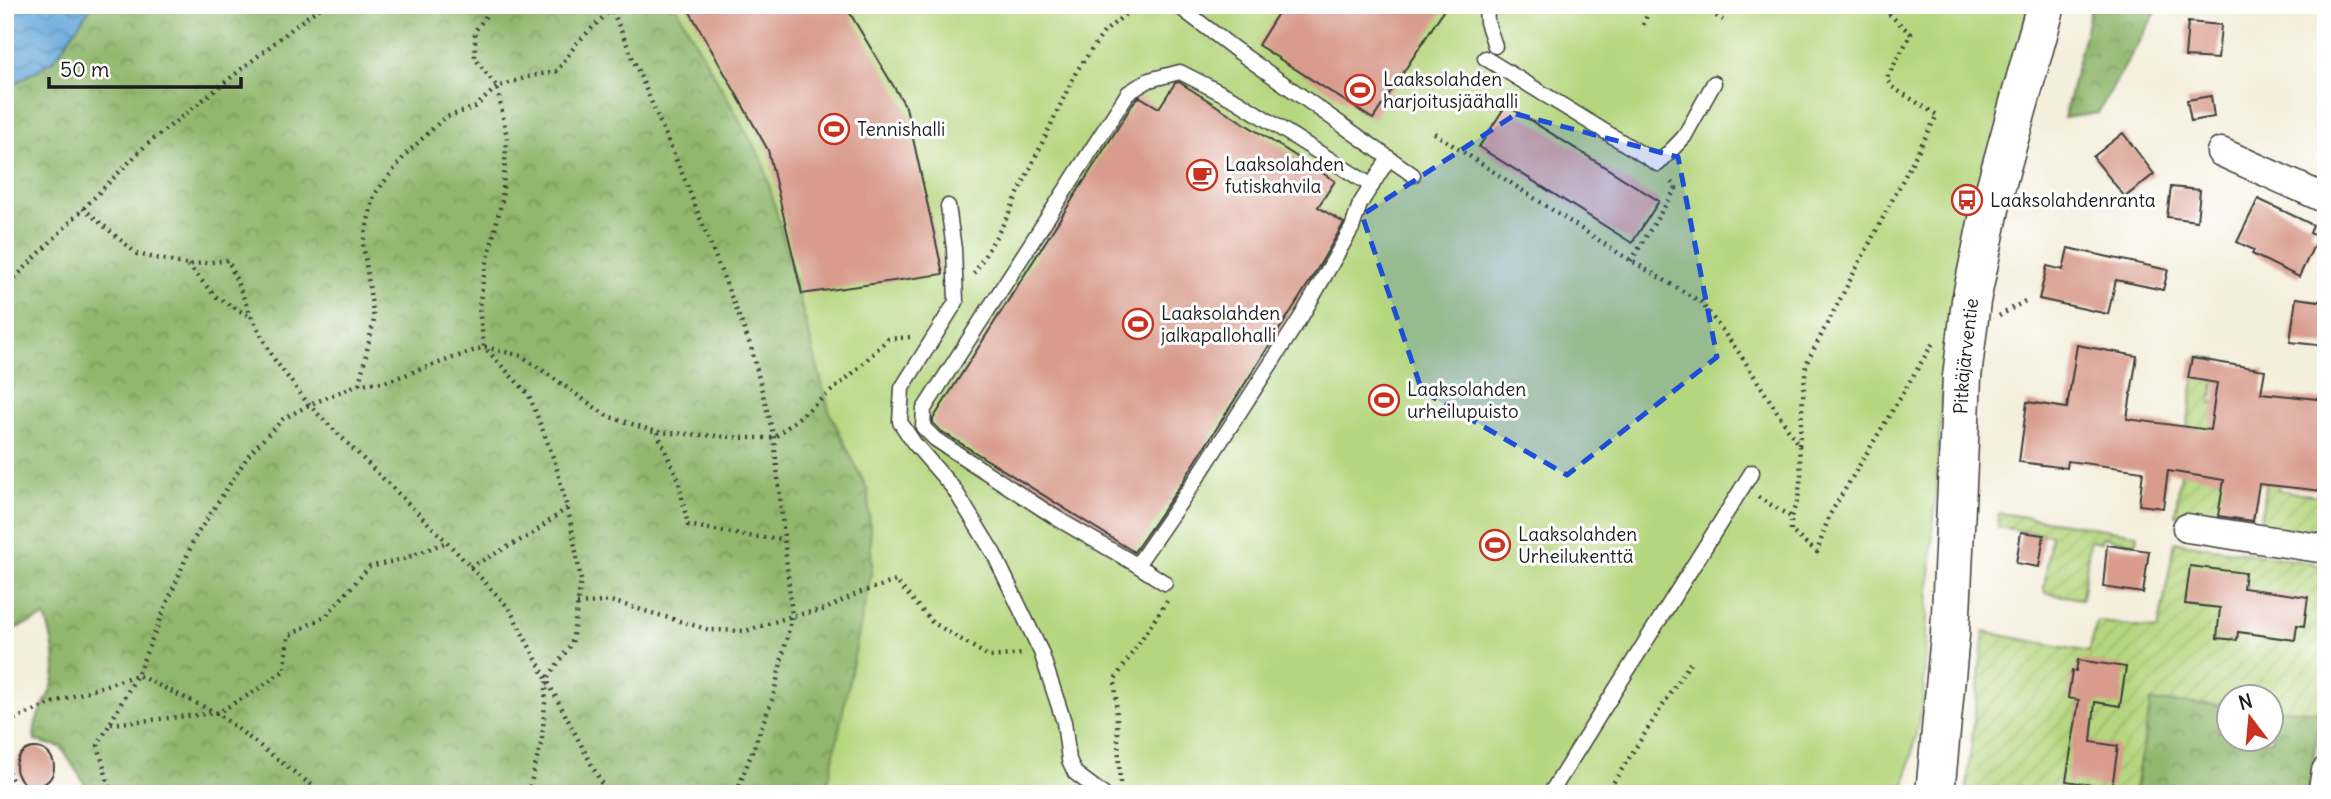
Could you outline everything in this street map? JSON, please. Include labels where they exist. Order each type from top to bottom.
[{"type":"main road","name":"Pitkäjärventie","points":[[1935,794],[1950,635],[1962,377],[1971,301],[1991,204],[2046,5]]},
{"type":"main road","name":"Pitkäjärventie","points":[[1919,794],[1941,716]]},
{"type":"street","points":[[2221,152],[2326,199]]},
{"type":"street","points":[[2187,528],[2326,549]]},
{"type":"street","points":[[2322,794],[2326,771]]},
{"type":"lane","points":[[1177,5],[1413,175]]},
{"type":"lane","points":[[1486,5],[1487,22],[1495,46]]},
{"type":"lane","points":[[1485,58],[1658,164],[1684,137],[1714,83]]},
{"type":"lane","points":[[1170,587],[1058,519],[935,439],[923,427],[924,409],[1128,93],[1149,80],[1180,72],[1237,100],[1372,186]]},
{"type":"lane","points":[[1137,565],[1301,317],[1353,228],[1360,204],[1390,158]]},
{"type":"lane","points":[[948,206],[954,249],[956,302],[902,388],[900,422],[914,443],[954,489],[994,554],[1041,652],[1064,722],[1069,760],[1075,773],[1103,794]]},
{"type":"lane","points":[[1550,794],[1752,472]]},
{"type":"path","points":[[5,288],[145,146],[312,13],[326,5]]},
{"type":"path","points":[[494,5],[475,31],[475,58],[497,88],[507,138],[502,200],[484,275],[480,307],[484,347],[529,395],[555,462],[581,580],[572,643],[547,679],[542,740],[528,794]]},
{"type":"path","points":[[956,302],[1005,221],[1076,72],[1104,32],[1136,5]]},
{"type":"path","points":[[1643,25],[1651,5]]},
{"type":"path","points":[[1698,5],[1723,20]]},
{"type":"path","points":[[1879,5],[1911,34],[1886,78],[1892,88],[1937,116],[1806,364],[1799,446],[1801,475],[1798,499],[1791,517],[1791,531],[1816,552],[1829,516],[1934,341]]},
{"type":"path","points":[[359,384],[374,320],[363,243],[374,195],[407,153],[444,118],[475,107],[497,88],[531,76],[557,71],[577,43],[611,7],[687,185],[751,347],[774,438],[792,615],[773,697],[736,794]]},
{"type":"path","points":[[1434,134],[1631,261],[1701,302],[1740,354],[1799,446]]},
{"type":"path","points":[[1631,261],[1676,188],[1658,164]]},
{"type":"path","points":[[83,208],[136,254],[188,265],[228,260],[274,359],[309,405],[447,542],[509,608],[607,794]]},
{"type":"path","points":[[188,265],[215,296],[253,318]]},
{"type":"path","points":[[1996,318],[2025,301]]},
{"type":"path","points":[[111,794],[98,745],[137,675],[194,538],[250,453],[283,419],[359,384],[385,382],[484,347],[522,356],[607,416],[657,432],[774,438],[852,374],[888,339],[937,335]]},
{"type":"path","points":[[657,432],[678,479],[688,525],[747,536],[784,539]]},
{"type":"path","points":[[1742,487],[1791,517]]},
{"type":"path","points":[[470,567],[532,534],[567,508]]},
{"type":"path","points":[[110,724],[217,713],[253,693],[285,670],[288,636],[327,615],[369,567],[403,559],[447,542]]},
{"type":"path","points":[[577,604],[611,601],[710,630],[746,631],[792,615],[825,609],[859,593],[896,581],[932,622],[990,657],[1041,652]]},
{"type":"path","points":[[1123,794],[1120,786],[1115,679],[1170,587]]},
{"type":"path","points":[[1606,794],[1690,663]]},
{"type":"path","points":[[5,743],[8,722],[55,702],[137,675],[217,713],[323,794]]},
{"type":"path","points":[[5,765],[15,787],[47,794]]},
{"type":"highlighted area","points":[[1516,114],[1678,157],[1717,357],[1567,475],[1422,391],[1362,215]]},
{"type":"green space","points":[[92,5],[675,5],[763,162],[830,413],[868,491],[872,569],[866,595],[1088,794],[88,794],[88,789],[61,747],[35,741],[35,725],[53,683],[55,667],[54,650],[45,617],[16,628],[5,638],[5,89],[54,60]]},
{"type":"green space","name":"Laaksolahden urheilupuisto","points":[[675,5],[2029,5],[1943,386],[1923,701],[1903,794],[826,794],[872,569],[868,491],[830,413],[763,162]]},
{"type":"green space","points":[[2092,5],[2160,5],[2098,113],[2064,118]]},
{"type":"green space","points":[[2197,357],[2218,359],[2211,404],[2281,414],[2285,439],[2278,490],[2326,497],[2326,537],[2260,527],[2271,438],[2261,436],[2248,527],[2175,515]]},
{"type":"green space","points":[[1999,513],[2137,534],[2136,543],[2102,537],[2101,542],[2090,540],[2082,599],[2046,593],[2044,588],[2051,535],[1998,527]]},
{"type":"green space","points":[[2175,542],[2312,563],[2326,569],[2326,680],[2321,712],[2286,709],[2286,684],[2216,684],[2216,705],[2151,701],[2134,794],[1966,794],[1984,632],[2089,652],[2097,621],[2158,630]]},
{"type":"green space","points":[[2151,701],[2216,705],[2216,754],[2286,754],[2286,709],[2321,712],[2308,794],[2135,794]]},
{"type":"water","points":[[5,5],[92,5],[54,60],[5,89]]},
{"type":"building","name":"Tennishalli","points":[[686,5],[845,5],[906,107],[943,274],[802,294],[768,150]]},
{"type":"building","name":"Laaksolahden harjoitusjäähalli","points":[[1283,5],[1447,5],[1373,119],[1258,45]]},
{"type":"building","points":[[2188,22],[2221,25],[2218,59],[2185,57]]},
{"type":"building","name":"Laaksolahden jalkapallohalli","points":[[1179,82],[1335,181],[1318,207],[1344,223],[1182,483],[1134,552],[941,431],[933,423],[933,419],[1136,99],[1140,97],[1159,108],[1175,83]]},
{"type":"building","points":[[2211,96],[2214,117],[2191,121],[2187,100]]},
{"type":"building","points":[[1506,105],[1659,201],[1632,243],[1479,147]]},
{"type":"building","points":[[2123,133],[2154,174],[2125,197],[2093,157]]},
{"type":"building","points":[[2171,187],[2200,190],[2197,221],[2167,217]]},
{"type":"building","points":[[2258,199],[2313,225],[2310,233],[2318,237],[2299,277],[2252,254],[2254,250],[2237,242]]},
{"type":"building","points":[[2068,248],[2168,270],[2163,290],[2116,280],[2108,314],[2039,299],[2047,266],[2063,270]]},
{"type":"building","points":[[2296,298],[2326,302],[2326,346],[2290,342]]},
{"type":"building","points":[[2077,345],[2137,356],[2127,419],[2210,430],[2217,383],[2188,378],[2192,358],[2265,370],[2261,393],[2326,400],[2326,461],[2322,491],[2259,484],[2253,521],[2218,516],[2224,480],[2168,471],[2163,508],[2139,505],[2143,471],[2068,461],[2067,468],[2019,462],[2027,402],[2067,408]]},
{"type":"building","points":[[2021,532],[2044,535],[2039,567],[2016,563]]},
{"type":"building","points":[[2107,545],[2149,551],[2143,593],[2103,587]]},
{"type":"building","points":[[2190,566],[2245,573],[2243,588],[2308,597],[2304,626],[2297,625],[2295,640],[2238,632],[2237,640],[2217,638],[2220,608],[2185,604]]},
{"type":"building","points":[[2078,660],[2126,667],[2120,706],[2095,702],[2091,742],[2118,746],[2112,788],[2066,781],[2079,700],[2068,698],[2072,671],[2076,671]]},
{"type":"building","points":[[35,748],[48,754],[54,767],[48,780],[35,786],[22,780],[16,767],[22,754]]},
{"type":"place","name":"Laaksolahden harjoitusjäähalli","points":[[1360,90]]},
{"type":"place","name":"Tennishalli","points":[[834,129]]},
{"type":"place","name":"Laaksolahden futiskahvila","points":[[1202,175]]},
{"type":"place","name":"Laaksolahdenranta","points":[[1967,200]]},
{"type":"place","name":"Laaksolahden jalkapallohalli","points":[[1138,324]]},
{"type":"place","name":"Laaksolahden urheilupuisto","points":[[1384,400]]},
{"type":"place","name":"Laaksolahden Urheilukenttä","points":[[1495,545]]}]
